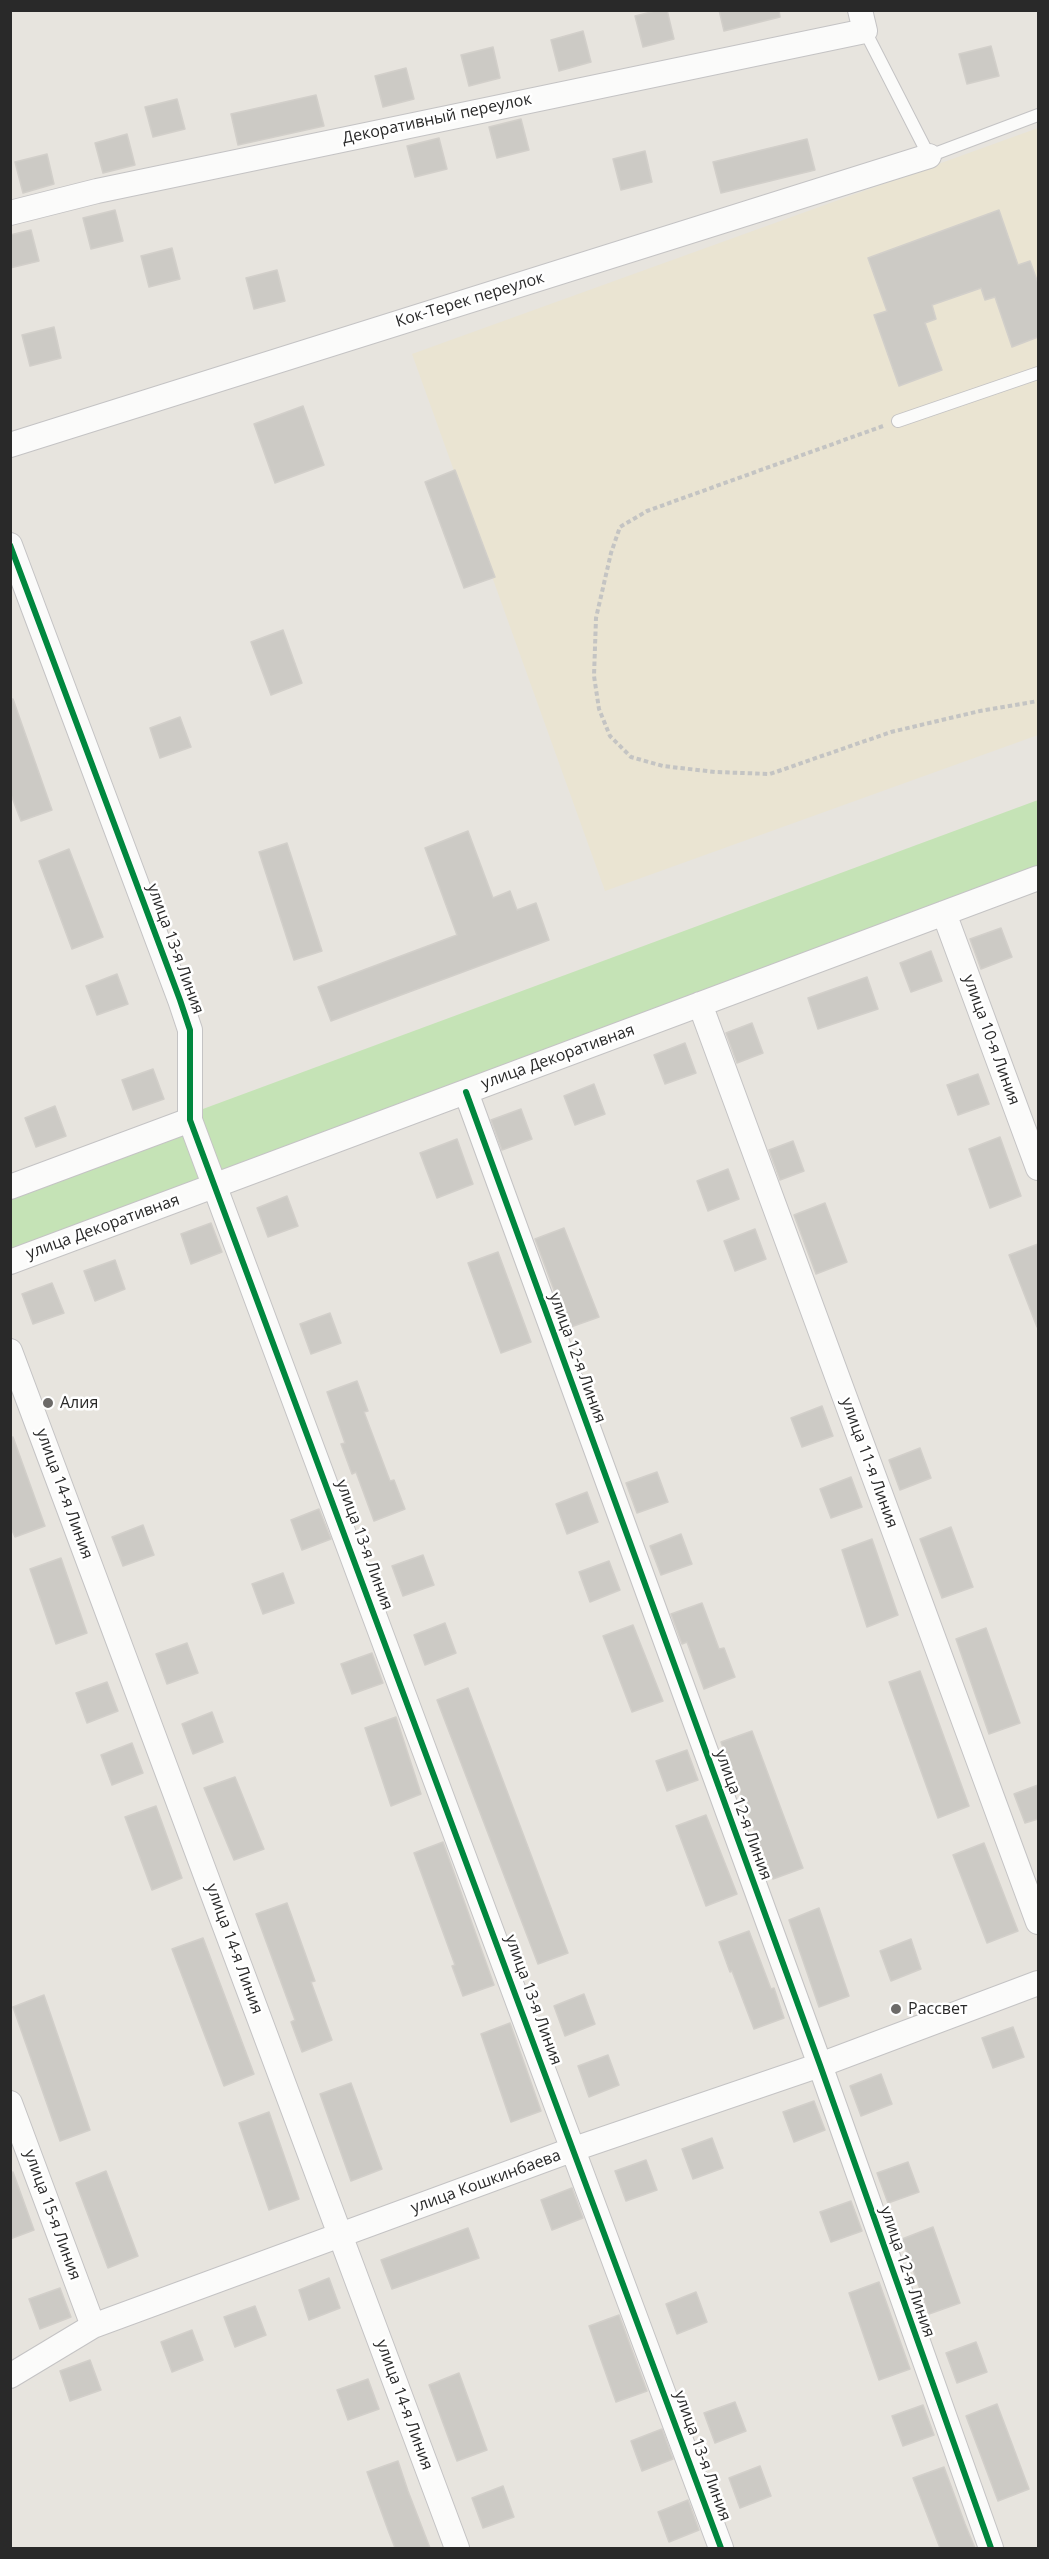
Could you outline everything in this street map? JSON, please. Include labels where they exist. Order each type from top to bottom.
[{"type":"street","name":"Декоративный переулок","points":[[10,213],[97,191],[863,21]]},
{"type":"street","name":"Кок-Терек переулок","points":[[10,445],[929,156]]},
{"type":"street","name":"улица 13-я Линия","points":[[10,545],[187,1020],[190,1030],[190,1120],[721,2548]]},
{"type":"street","name":"улица Декоративная","points":[[10,1262],[1038,878]]},
{"type":"street","name":"улица 10-я Линия","points":[[944,913],[1038,1168]]},
{"type":"street","name":"улица 11-я Линия","points":[[700,1005],[1038,1922]]},
{"type":"street","name":"улица 12-я Линия","points":[[466,1092],[820,2065],[991,2548]]},
{"type":"street","points":[[10,1187],[190,1120]]},
{"type":"street","name":"улица 14-я Линия","points":[[10,1351],[457,2548]]},
{"type":"street","name":"улица Кошкинбаева","points":[[10,2376],[93,2326],[574,2149],[820,2065],[1038,1983]]},
{"type":"street","name":"улица 15-я Линия","points":[[10,2103],[93,2326]]},
{"type":"lane","points":[[863,21],[929,156],[1038,115]]},
{"type":"lane","points":[[898,420],[1038,373]]},
{"type":"path","points":[[898,420],[647,511],[620,527],[611,553],[596,630],[594,676],[599,710],[610,736],[631,757],[663,766],[715,772],[770,774],[891,732],[980,711],[1038,701]]},
{"type":"shaded area","points":[[1038,128],[1038,735],[605,891],[412,354]]},
{"type":"green space","points":[[1038,800],[1038,868],[11,1253],[11,1180]]},
{"type":"building","points":[[667,10],[674,39],[643,47],[635,16]]},
{"type":"building","points":[[719,10],[779,10],[780,17],[724,31]]},
{"type":"building","points":[[583,31],[591,62],[559,71],[551,40]]},
{"type":"building","points":[[991,46],[999,76],[967,84],[959,54]]},
{"type":"building","points":[[493,47],[500,78],[469,86],[461,55]]},
{"type":"building","points":[[406,68],[414,99],[383,107],[375,76]]},
{"type":"building","points":[[316,95],[324,126],[238,145],[231,114]]},
{"type":"building","points":[[177,99],[185,129],[153,137],[145,107]]},
{"type":"building","points":[[521,119],[529,150],[497,158],[489,127]]},
{"type":"building","points":[[127,134],[135,165],[103,173],[95,143]]},
{"type":"building","points":[[439,138],[447,169],[415,177],[407,146]]},
{"type":"building","points":[[807,139],[815,170],[721,193],[713,162]]},
{"type":"building","points":[[645,151],[652,182],[621,190],[613,159]]},
{"type":"building","points":[[47,154],[54,184],[23,193],[15,162]]},
{"type":"building","points":[[115,210],[123,241],[91,249],[83,218]]},
{"type":"building","points":[[999,210],[1018,265],[1030,261],[1038,283],[1038,337],[1012,347],[995,297],[985,300],[981,288],[932,305],[936,319],[925,323],[942,370],[899,386],[874,315],[887,311],[868,258]]},
{"type":"building","points":[[31,230],[39,261],[10,268],[10,235]]},
{"type":"building","points":[[172,248],[180,279],[149,287],[141,256]]},
{"type":"building","points":[[277,270],[285,301],[254,309],[246,278]]},
{"type":"building","points":[[54,327],[61,358],[30,366],[22,335]]},
{"type":"building","points":[[303,406],[324,465],[275,483],[254,424]]},
{"type":"building","points":[[455,470],[495,577],[464,588],[425,482]]},
{"type":"building","points":[[283,630],[302,683],[271,695],[251,642]]},
{"type":"building","points":[[10,699],[13,699],[52,810],[21,821],[10,792]]},
{"type":"building","points":[[180,717],[191,747],[160,758],[150,728]]},
{"type":"building","points":[[468,831],[493,898],[510,891],[517,910],[536,903],[549,940],[331,1021],[318,987],[457,935],[425,848]]},
{"type":"building","points":[[287,843],[322,951],[294,960],[259,852]]},
{"type":"building","points":[[69,849],[103,937],[72,949],[39,861]]},
{"type":"building","points":[[1001,928],[1012,957],[981,969],[970,939]]},
{"type":"building","points":[[931,951],[942,981],[911,992],[900,963]]},
{"type":"building","points":[[117,974],[128,1004],[97,1015],[86,986]]},
{"type":"building","points":[[867,977],[878,1009],[818,1029],[808,998]]},
{"type":"building","points":[[752,1023],[763,1053],[737,1063],[726,1033]]},
{"type":"building","points":[[685,1043],[696,1073],[665,1084],[654,1055]]},
{"type":"building","points":[[153,1069],[164,1099],[133,1110],[122,1080]]},
{"type":"building","points":[[978,1074],[989,1104],[958,1115],[947,1085]]},
{"type":"building","points":[[594,1084],[605,1114],[575,1125],[564,1096]]},
{"type":"building","points":[[55,1106],[66,1136],[36,1147],[25,1118]]},
{"type":"building","points":[[521,1109],[532,1139],[502,1150],[491,1120]]},
{"type":"building","points":[[1000,1137],[1021,1196],[990,1208],[969,1149]]},
{"type":"building","points":[[457,1139],[473,1184],[437,1198],[420,1153]]},
{"type":"building","points":[[793,1141],[804,1171],[780,1180],[769,1150]]},
{"type":"building","points":[[728,1169],[739,1199],[708,1211],[697,1181]]},
{"type":"building","points":[[287,1196],[298,1226],[268,1237],[257,1208]]},
{"type":"building","points":[[825,1203],[847,1262],[816,1274],[794,1215]]},
{"type":"building","points":[[211,1223],[222,1252],[191,1264],[181,1234]]},
{"type":"building","points":[[564,1228],[599,1317],[568,1328],[535,1239]]},
{"type":"building","points":[[755,1229],[766,1259],[735,1271],[724,1241]]},
{"type":"building","points":[[1038,1244],[1038,1327],[1037,1327],[1009,1255]]},
{"type":"building","points":[[498,1252],[531,1342],[501,1353],[468,1263]]},
{"type":"building","points":[[115,1260],[125,1289],[95,1301],[84,1271]]},
{"type":"building","points":[[52,1283],[64,1313],[33,1324],[22,1294]]},
{"type":"building","points":[[330,1313],[341,1343],[311,1354],[300,1324]]},
{"type":"building","points":[[357,1381],[368,1411],[364,1412],[390,1481],[394,1480],[405,1509],[374,1521],[356,1472],[352,1474],[341,1444],[345,1443],[327,1392]]},
{"type":"building","points":[[822,1406],[833,1436],[802,1447],[791,1418]]},
{"type":"building","points":[[13,1437],[45,1526],[15,1537],[10,1526],[10,1438]]},
{"type":"building","points":[[920,1448],[931,1478],[900,1490],[889,1460]]},
{"type":"building","points":[[657,1472],[668,1502],[637,1513],[626,1483]]},
{"type":"building","points":[[851,1477],[862,1507],[831,1518],[820,1489]]},
{"type":"building","points":[[587,1492],[598,1522],[567,1534],[556,1504]]},
{"type":"building","points":[[319,1509],[331,1539],[302,1550],[291,1520]]},
{"type":"building","points":[[143,1525],[154,1555],[123,1566],[112,1537]]},
{"type":"building","points":[[951,1527],[973,1587],[942,1598],[920,1539]]},
{"type":"building","points":[[681,1534],[692,1564],[661,1575],[650,1546]]},
{"type":"building","points":[[872,1539],[898,1615],[867,1627],[842,1550]]},
{"type":"building","points":[[423,1555],[434,1585],[403,1596],[392,1566]]},
{"type":"building","points":[[61,1558],[87,1633],[56,1644],[30,1569]]},
{"type":"building","points":[[609,1561],[620,1590],[590,1602],[579,1572]]},
{"type":"building","points":[[283,1573],[294,1603],[263,1614],[252,1584]]},
{"type":"building","points":[[702,1603],[719,1649],[724,1648],[735,1677],[704,1689],[687,1642],[682,1644],[671,1614]]},
{"type":"building","points":[[445,1623],[456,1653],[425,1665],[414,1635]]},
{"type":"building","points":[[633,1625],[663,1701],[632,1712],[603,1636]]},
{"type":"building","points":[[986,1628],[1020,1723],[989,1734],[956,1639]]},
{"type":"building","points":[[187,1643],[198,1673],[167,1684],[156,1654]]},
{"type":"building","points":[[372,1653],[383,1683],[352,1694],[341,1664]]},
{"type":"building","points":[[920,1671],[969,1806],[938,1818],[889,1682]]},
{"type":"building","points":[[107,1682],[118,1711],[87,1723],[76,1693]]},
{"type":"building","points":[[468,1688],[568,1953],[538,1964],[437,1700]]},
{"type":"building","points":[[212,1712],[223,1742],[193,1754],[182,1724]]},
{"type":"building","points":[[396,1717],[421,1794],[391,1806],[365,1728]]},
{"type":"building","points":[[752,1731],[803,1868],[773,1879],[721,1742]]},
{"type":"building","points":[[132,1743],[143,1773],[112,1785],[101,1755]]},
{"type":"building","points":[[687,1750],[698,1780],[667,1791],[656,1761]]},
{"type":"building","points":[[235,1777],[264,1849],[234,1860],[204,1788]]},
{"type":"building","points":[[1038,1785],[1038,1819],[1025,1823],[1014,1794]]},
{"type":"building","points":[[156,1806],[182,1878],[152,1890],[125,1817]]},
{"type":"building","points":[[706,1815],[737,1894],[706,1906],[676,1826]]},
{"type":"building","points":[[443,1842],[494,1985],[463,1996],[452,1966],[455,1965],[414,1853]]},
{"type":"building","points":[[984,1843],[1018,1931],[987,1943],[953,1855]]},
{"type":"building","points":[[287,1903],[315,1981],[311,1982],[332,2040],[302,2052],[291,2022],[295,2020],[256,1914]]},
{"type":"building","points":[[819,1908],[849,1996],[819,2007],[789,1920]]},
{"type":"building","points":[[749,1931],[771,1989],[774,1988],[784,2018],[754,2029],[719,1942]]},
{"type":"building","points":[[203,1938],[254,2074],[224,2086],[172,1949]]},
{"type":"building","points":[[911,1939],[921,1969],[891,1981],[880,1951]]},
{"type":"building","points":[[584,1994],[595,2024],[565,2036],[554,2006]]},
{"type":"building","points":[[44,1995],[90,2130],[60,2141],[13,2007]]},
{"type":"building","points":[[510,2023],[541,2111],[511,2122],[481,2034]]},
{"type":"building","points":[[1013,2027],[1024,2057],[993,2068],[982,2038]]},
{"type":"building","points":[[608,2055],[619,2085],[589,2097],[578,2066]]},
{"type":"building","points":[[881,2074],[892,2104],[861,2116],[850,2086]]},
{"type":"building","points":[[351,2083],[382,2169],[351,2181],[320,2094]]},
{"type":"building","points":[[814,2101],[825,2130],[794,2142],[783,2112]]},
{"type":"building","points":[[269,2112],[299,2199],[269,2210],[239,2123]]},
{"type":"building","points":[[712,2138],[723,2168],[693,2179],[682,2149]]},
{"type":"building","points":[[646,2160],[657,2190],[626,2201],[615,2171]]},
{"type":"building","points":[[908,2162],[919,2192],[888,2203],[877,2173]]},
{"type":"building","points":[[106,2171],[138,2256],[108,2268],[76,2183]]},
{"type":"building","points":[[13,2172],[34,2230],[10,2239],[10,2173]]},
{"type":"building","points":[[572,2188],[583,2218],[552,2230],[541,2200]]},
{"type":"building","points":[[851,2201],[862,2231],[831,2242],[820,2212]]},
{"type":"building","points":[[933,2227],[960,2303],[929,2314],[902,2239]]},
{"type":"building","points":[[468,2228],[479,2258],[392,2289],[381,2260]]},
{"type":"building","points":[[329,2278],[340,2308],[309,2320],[299,2290]]},
{"type":"building","points":[[879,2282],[910,2369],[879,2380],[849,2293]]},
{"type":"building","points":[[60,2288],[71,2317],[40,2329],[29,2299]]},
{"type":"building","points":[[696,2292],[707,2322],[677,2334],[666,2304]]},
{"type":"building","points":[[255,2306],[266,2335],[235,2347],[224,2317]]},
{"type":"building","points":[[619,2315],[647,2391],[616,2402],[589,2326]]},
{"type":"building","points":[[192,2330],[203,2360],[172,2372],[161,2342]]},
{"type":"building","points":[[976,2342],[987,2372],[957,2383],[946,2353]]},
{"type":"building","points":[[90,2360],[101,2390],[70,2401],[60,2371]]},
{"type":"building","points":[[459,2373],[487,2450],[457,2461],[429,2385]]},
{"type":"building","points":[[368,2379],[379,2409],[348,2420],[337,2390]]},
{"type":"building","points":[[735,2402],[746,2431],[715,2443],[704,2413]]},
{"type":"building","points":[[997,2404],[1029,2489],[998,2501],[966,2416]]},
{"type":"building","points":[[923,2405],[934,2435],[903,2446],[892,2416]]},
{"type":"building","points":[[662,2429],[673,2459],[642,2471],[631,2441]]},
{"type":"building","points":[[398,2461],[430,2548],[395,2548],[388,2530],[367,2472]]},
{"type":"building","points":[[760,2466],[771,2496],[740,2508],[729,2478]]},
{"type":"building","points":[[944,2467],[975,2548],[940,2548],[913,2478]]},
{"type":"building","points":[[503,2486],[514,2517],[483,2528],[472,2498]]},
{"type":"building","points":[[688,2500],[699,2530],[669,2542],[658,2512]]},
{"type":"cycle path","points":[[10,545],[190,1030],[190,1120],[721,2548]]},
{"type":"cycle path","points":[[466,1092],[820,2065],[991,2548]]},
{"type":"place","name":"Алия","points":[[48,1403]]},
{"type":"place","name":"Рассвет","points":[[896,2009]]}]
